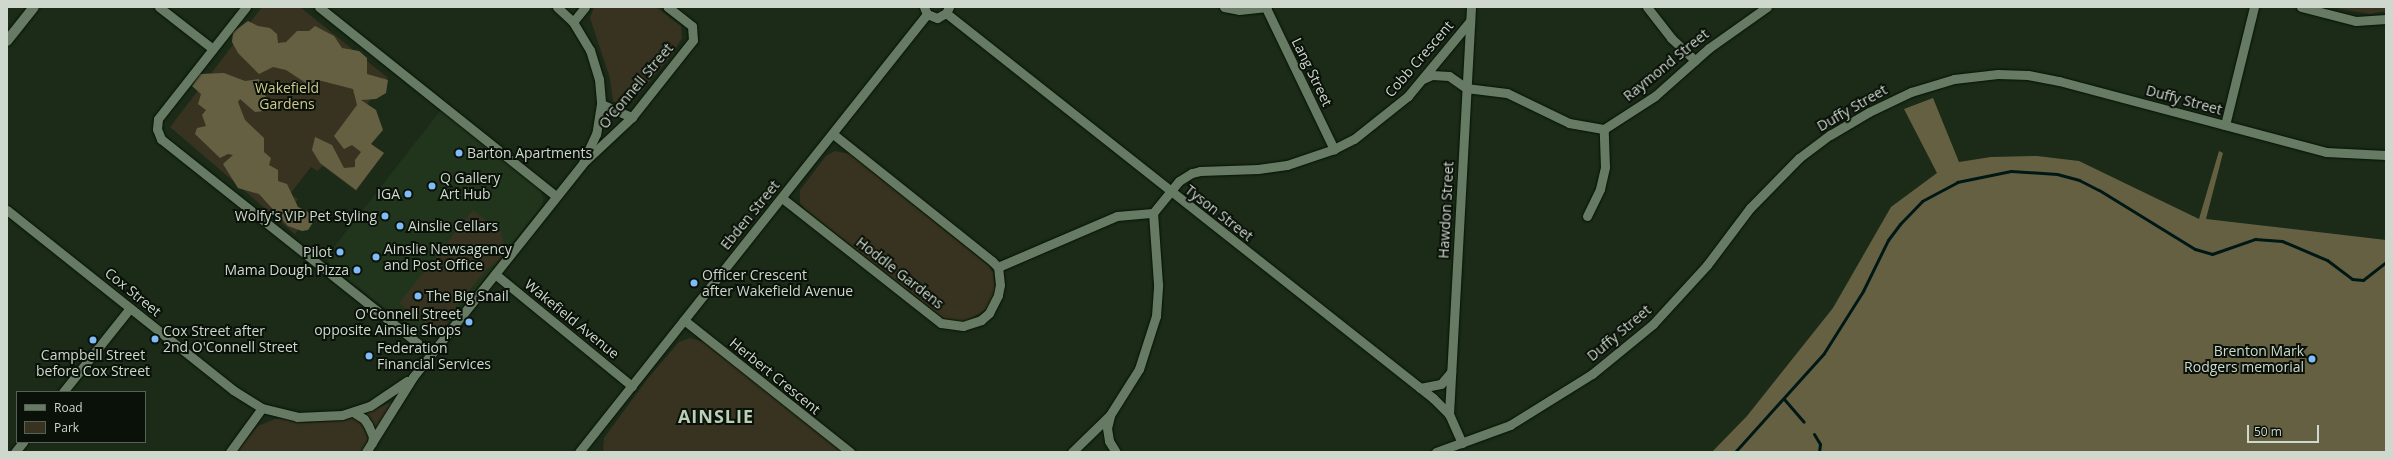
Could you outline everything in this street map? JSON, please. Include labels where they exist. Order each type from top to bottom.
[{"type":"street","points":[[7,41],[34,7]]},
{"type":"street","points":[[159,7],[213,50]]},
{"type":"street","points":[[246,7],[158,118],[157,130],[161,139],[431,354]]},
{"type":"street","points":[[319,7],[556,196]]},
{"type":"street","points":[[556,7],[573,22],[590,50],[599,79],[601,104],[596,134],[583,163]]},
{"type":"street","points":[[573,22],[585,7]]},
{"type":"street","name":"O'Connell Street","points":[[366,452],[413,377],[556,196],[583,163],[632,117],[693,40],[692,26],[668,7]]},
{"type":"street","points":[[1224,7],[1239,10],[1266,7]]},
{"type":"street","name":"Lang Street","points":[[1266,7],[1334,149]]},
{"type":"street","name":"Hawdon Street","points":[[1449,414],[1471,7]]},
{"type":"street","points":[[1648,7],[1671,38],[1695,60]]},
{"type":"street","name":"Raymond Street","points":[[1604,129],[1655,96],[1695,60],[1767,7]]},
{"type":"street","points":[[2225,125],[2254,7]]},
{"type":"street","points":[[2301,7],[2356,21],[2386,19]]},
{"type":"street","points":[[925,11],[937,18],[947,10]]},
{"type":"street","name":"Tyson Street","points":[[947,10],[1170,193],[1420,388],[1449,414],[1462,443]]},
{"type":"street","name":"Ebden Street","points":[[583,451],[684,320],[833,134],[925,11]]},
{"type":"street","name":"Cobb Crescent","points":[[1170,193],[1179,181],[1192,173],[1212,170],[1258,170],[1287,165],[1334,149],[1381,120],[1408,96],[1470,21]]},
{"type":"street","name":"Duffy Street","points":[[1436,452],[1462,443],[1532,413],[1592,374],[1653,324],[1707,264],[1750,208],[1799,158],[1830,134],[1862,116],[1911,92],[1954,79],[1998,74],[2028,75],[2059,80],[2326,152],[2386,155]]},
{"type":"street","points":[[1422,80],[1432,75],[1446,75],[1466,88],[1507,93],[1569,123],[1604,129],[1605,167],[1600,188],[1586,216]]},
{"type":"street","points":[[601,104],[632,117]]},
{"type":"street","points":[[833,134],[985,254],[998,267],[1117,216],[1153,213]]},
{"type":"street","points":[[1072,452],[1110,415],[1139,369],[1156,316],[1158,284],[1153,213],[1170,193]]},
{"type":"street","name":"Hoddle Gardens","points":[[782,198],[931,317],[949,326],[971,324],[989,313],[998,295],[998,267]]},
{"type":"street","name":"Cox Street","points":[[7,210],[233,390],[262,408],[297,417],[342,415],[390,395],[413,377]]},
{"type":"street","name":"Wakefield Avenue","points":[[495,274],[632,386]]},
{"type":"street","points":[[64,391],[130,308]]},
{"type":"street","name":"Herbert Crescent","points":[[684,320],[850,452]]},
{"type":"street","points":[[1420,388],[1440,384],[1451,372]]},
{"type":"street","points":[[230,452],[262,408]]},
{"type":"street","points":[[352,412],[364,418],[374,436],[372,444]]},
{"type":"street","points":[[1110,415],[1107,428],[1109,441],[1116,452]]},
{"type":"street","points":[[15,452],[22,443]]},
{"type":"shaded area","points":[[248,21],[258,26],[270,28],[277,34],[278,43],[286,42],[297,31],[309,31],[315,26],[334,36],[342,48],[359,51],[367,58],[367,74],[388,80],[386,93],[376,99],[361,100],[376,110],[383,130],[371,144],[384,153],[356,190],[320,163],[312,150],[315,137],[332,145],[344,168],[355,167],[355,160],[361,152],[352,145],[344,149],[334,136],[357,105],[353,89],[318,80],[309,85],[286,70],[273,67],[259,74],[238,53],[232,42],[233,32]]},
{"type":"shaded area","points":[[224,73],[245,81],[259,79],[263,93],[270,101],[264,111],[255,112],[240,99],[238,102],[245,120],[264,138],[264,152],[271,158],[269,165],[278,170],[278,181],[287,184],[298,207],[308,212],[314,221],[308,230],[302,231],[288,226],[259,194],[238,188],[223,164],[233,155],[228,154],[220,158],[195,134],[197,128],[206,126],[202,115],[206,110],[198,104],[201,94],[192,86],[200,74]]},
{"type":"shaded area","points":[[1933,98],[1959,162],[1991,157],[2037,156],[2079,161],[2199,219],[2219,151],[2223,153],[2206,219],[2386,240],[2386,452],[1712,452],[1747,416],[1833,308],[1891,207],[1937,173],[1904,109]]},
{"type":"shaded area","points":[[440,111],[443,111],[539,184],[543,199],[542,205],[444,331],[436,336],[420,336],[330,265],[327,256]]},
{"type":"green space","name":"Wakefield Gardens","points":[[262,7],[300,7],[388,78],[359,114],[370,143],[384,153],[356,191],[323,166],[317,171],[311,167],[290,194],[298,199],[294,205],[304,222],[295,234],[170,127]]},
{"type":"green space","points":[[594,7],[656,7],[681,26],[682,38],[671,56],[632,102],[621,105],[613,101],[610,78],[590,18]]},
{"type":"green space","points":[[2331,7],[2386,7],[2386,11],[2370,14]]},
{"type":"green space","points":[[835,151],[850,154],[988,265],[993,273],[995,289],[991,302],[985,310],[965,322],[944,319],[805,209],[800,203],[800,190],[826,156]]},
{"type":"green space","points":[[473,210],[501,232],[505,248],[500,259],[486,270],[457,305],[444,329],[436,335],[423,335],[430,327],[399,303]]},
{"type":"green space","points":[[690,338],[704,342],[843,452],[603,452],[604,438],[648,378],[679,342]]},
{"type":"green space","points":[[392,402],[394,403],[361,452],[236,452],[258,426],[275,419],[285,418],[306,423],[349,419]]},
{"type":"waterway","points":[[1735,452],[1824,353],[1863,291],[1888,240],[1900,224],[1922,201],[1957,182],[2011,171],[2057,174],[2079,180],[2099,190],[2195,249],[2212,254],[2255,239],[2282,241],[2327,260],[2352,279],[2363,280],[2386,262]]},
{"type":"waterway","points":[[1784,399],[1804,422]]},
{"type":"waterway","points":[[1814,434],[1820,444],[1819,452]]},
{"type":"place","name":"Barton Apartments","points":[[459,153]]},
{"type":"place","name":"Q Gallery Art Hub","points":[[432,186]]},
{"type":"place","name":"IGA","points":[[408,194]]},
{"type":"place","name":"Wolfy's VIP Pet Styling","points":[[385,216]]},
{"type":"place","name":"Ainslie Cellars","points":[[400,226]]},
{"type":"place","name":"Pilot","points":[[340,252]]},
{"type":"place","name":"Ainslie Newsagency and Post Office","points":[[376,257]]},
{"type":"place","name":"Mama Dough Pizza","points":[[357,270]]},
{"type":"place","name":"Officer Crescent after Wakefield Avenue","points":[[694,283]]},
{"type":"place","name":"The Big Snail","points":[[418,296]]},
{"type":"place","name":"O'Connell Street opposite Ainslie Shops","points":[[469,322]]},
{"type":"place","name":"Cox Street after 2nd O'Connell Street","points":[[155,339]]},
{"type":"place","name":"Campbell Street before Cox Street","points":[[93,340]]},
{"type":"place","name":"Federation Financial Services","points":[[369,356]]},
{"type":"place","name":"Brenton Mark Rodgers memorial","points":[[2312,359]]},
{"type":"district","name":"AINSLIE","points":[[716,416]]}]
